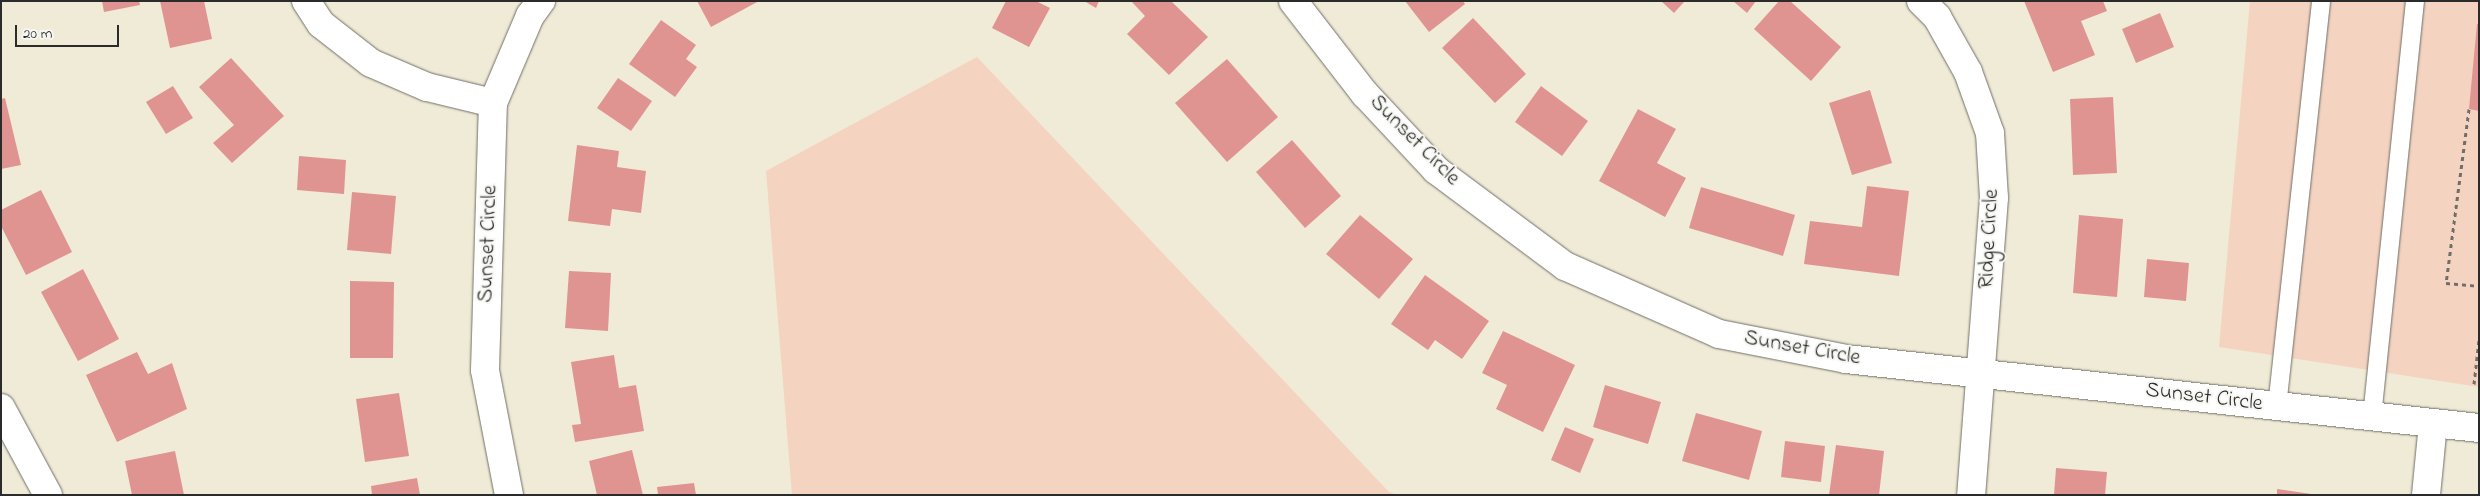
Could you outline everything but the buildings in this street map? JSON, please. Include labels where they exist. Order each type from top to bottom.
[{"type":"street","points":[[306,1],[321,24],[371,63],[427,87],[493,103]]},
{"type":"street","name":"Sunset Circle","points":[[509,495],[485,370],[493,103],[530,16],[541,1]]},
{"type":"street","name":"Sunset Circle","points":[[1293,1],[1365,94],[1436,170],[1565,266],[1719,334],[1846,359],[1981,372],[2277,407],[2479,428]]},
{"type":"street","name":"Ridge Circle","points":[[1921,1],[1937,17],[1968,72],[1990,133],[1994,198],[1971,495]]},
{"type":"street","points":[[1,408],[48,495]]},
{"type":"street","points":[[2426,495],[2433,424]]},
{"type":"lane","points":[[2277,407],[2321,1]]},
{"type":"lane","points":[[2372,417],[2415,1]]},
{"type":"path","points":[[2469,110],[2446,283],[2479,286]]},
{"type":"path","points":[[2474,384],[2479,340]]},
{"type":"shaded area","points":[[2250,1],[2479,1],[2479,387],[2219,347]]},
{"type":"shaded area","points":[[977,57],[1389,492],[1397,495],[792,495],[766,171]]}]
